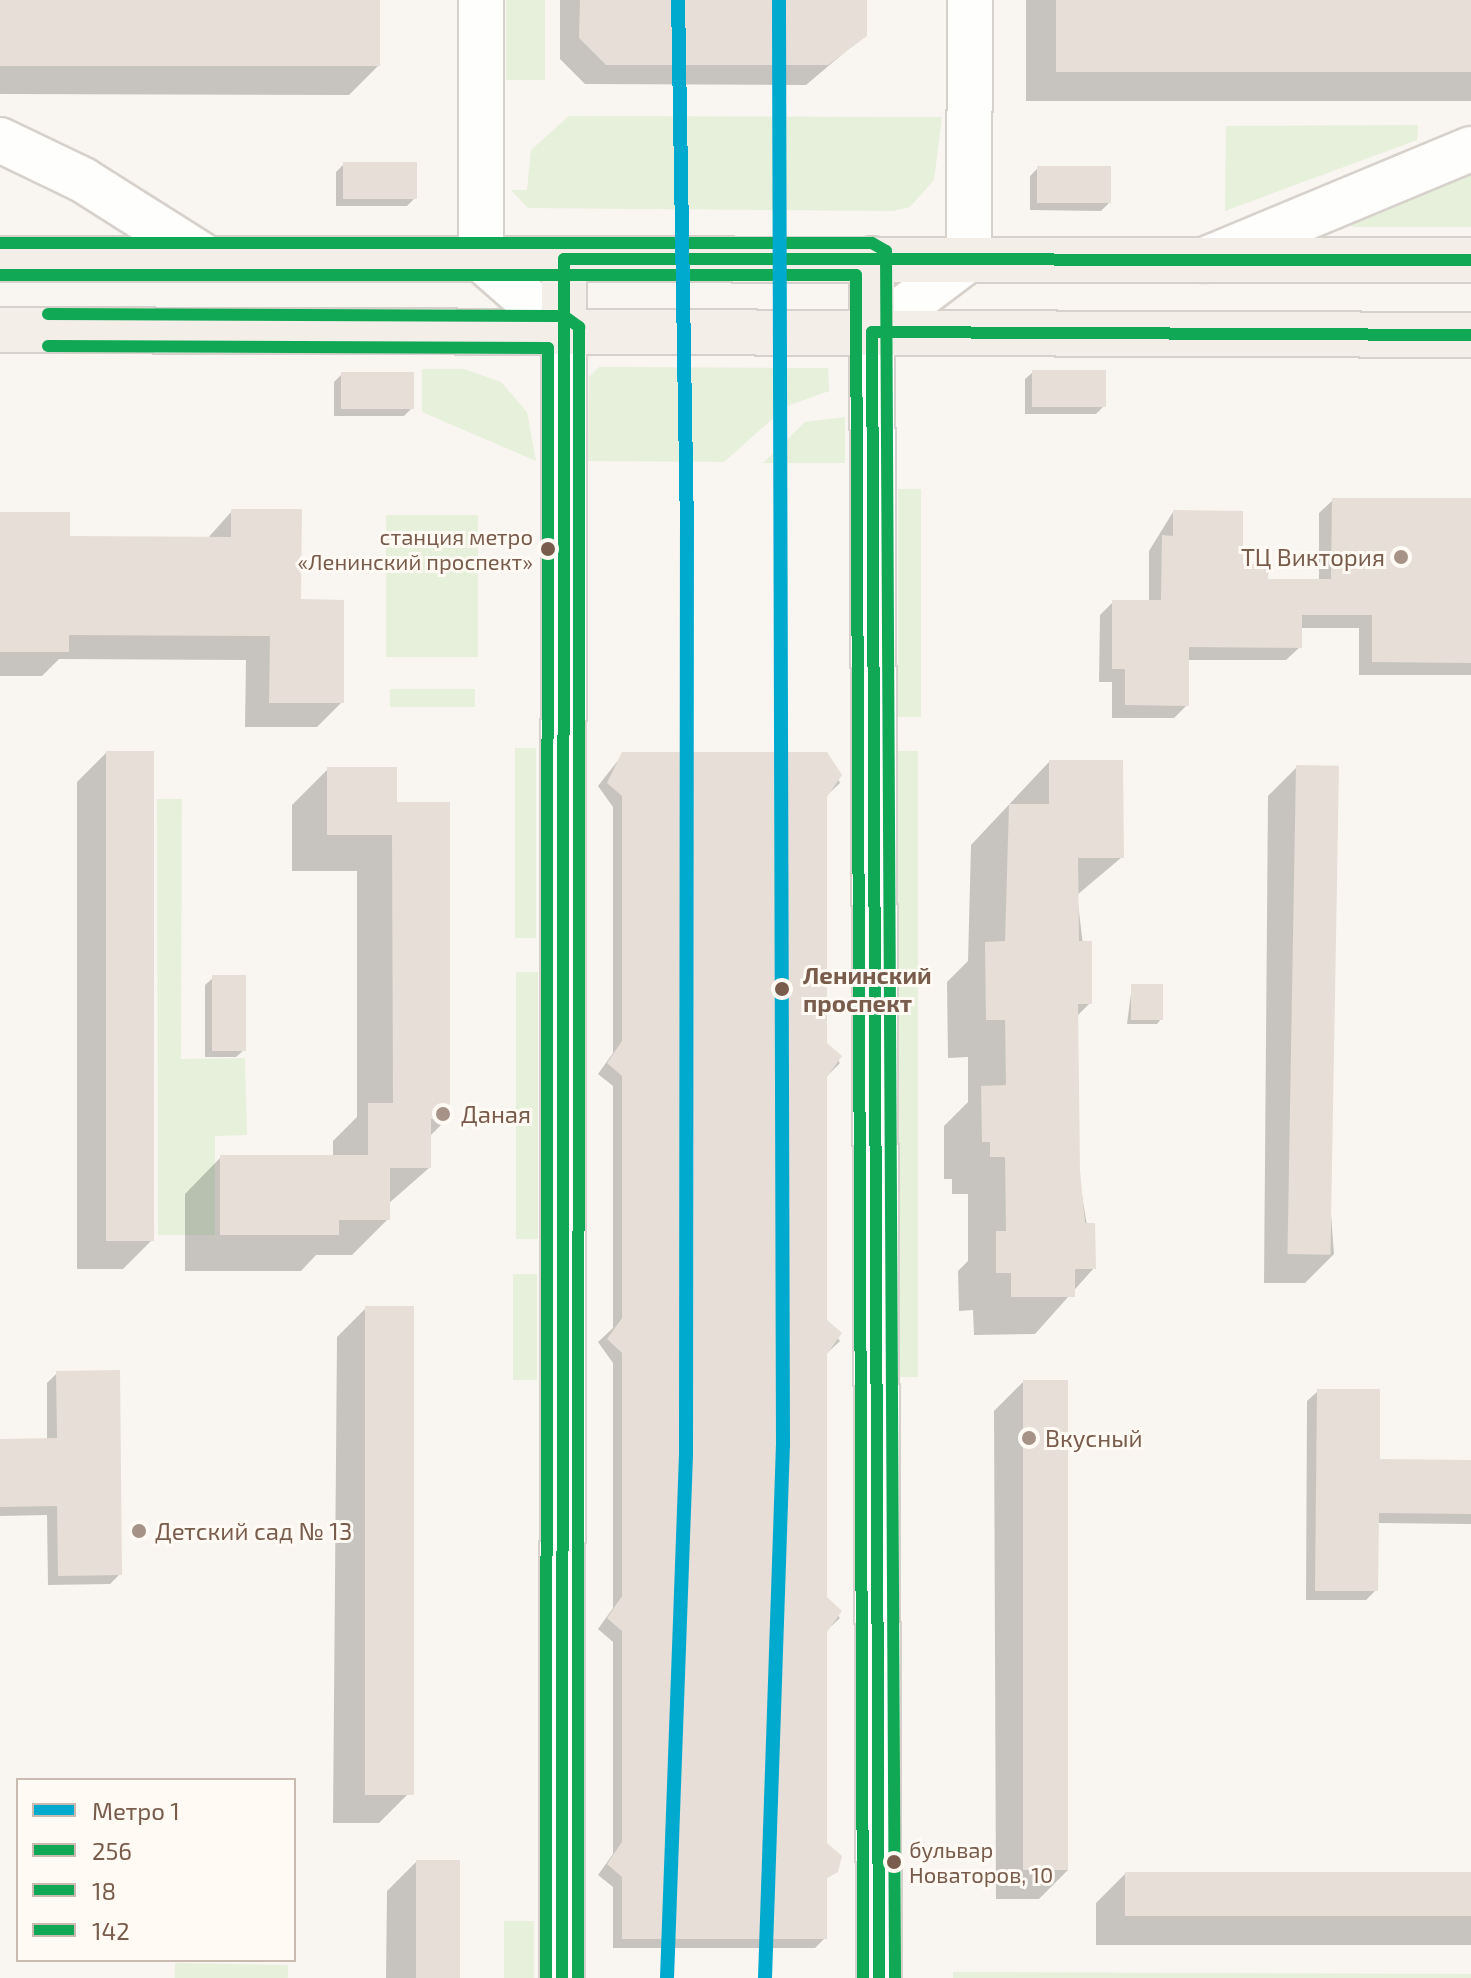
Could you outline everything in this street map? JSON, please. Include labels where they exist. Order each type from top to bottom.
[{"type":"main road","points":[[0,259],[1471,260]]},
{"type":"main road","points":[[564,259],[564,332]]},
{"type":"main road","points":[[872,259],[872,332]]},
{"type":"main road","points":[[0,330],[1471,335]]},
{"type":"street","points":[[481,0],[481,259],[564,332],[562,1978]]},
{"type":"street","points":[[879,1978],[872,332],[969,259],[970,0]]},
{"type":"street","points":[[0,140],[83,180],[208,259]]},
{"type":"street","points":[[1204,260],[1471,149]]},
{"type":"green space","points":[[506,0],[545,0],[545,80],[506,80]]},
{"type":"green space","points":[[569,116],[942,117],[934,180],[910,207],[893,211],[528,208],[511,190],[527,190],[531,150]]},
{"type":"green space","points":[[1418,125],[1417,140],[1225,211],[1226,126]]},
{"type":"green space","points":[[1471,165],[1471,227],[1352,227],[1341,215]]},
{"type":"green space","points":[[599,367],[828,368],[829,391],[787,406],[724,462],[588,461],[589,377]]},
{"type":"green space","points":[[422,369],[464,369],[501,382],[527,412],[536,461],[422,412]]},
{"type":"green space","points":[[845,417],[845,463],[763,463],[805,422]]},
{"type":"green space","points":[[898,489],[921,489],[921,717],[898,717]]},
{"type":"green space","points":[[386,515],[478,515],[478,657],[386,657]]},
{"type":"green space","points":[[390,689],[475,689],[475,707],[390,707]]},
{"type":"green space","points":[[515,748],[536,748],[536,938],[515,938]]},
{"type":"green space","points":[[895,751],[918,751],[918,1377],[895,1377]]},
{"type":"green space","points":[[157,799],[182,799],[181,1059],[245,1058],[247,1135],[215,1136],[215,1235],[158,1235]]},
{"type":"green space","points":[[516,972],[538,972],[538,1239],[516,1239]]},
{"type":"green space","points":[[513,1274],[537,1274],[537,1380],[513,1380]]},
{"type":"green space","points":[[504,1921],[534,1921],[534,1978],[504,1978]]},
{"type":"green space","points":[[175,1963],[288,1965],[288,1978],[175,1978]]},
{"type":"green space","points":[[953,1972],[1471,1974],[1471,1978],[953,1978]]},
{"type":"building","points":[[0,0],[380,0],[380,66],[0,66]]},
{"type":"building","points":[[580,0],[867,0],[867,36],[828,65],[606,65],[579,38]]},
{"type":"building","points":[[1056,0],[1471,0],[1471,72],[1056,72]]},
{"type":"building","points":[[343,162],[417,162],[417,199],[343,199]]},
{"type":"building","points":[[1037,166],[1111,166],[1111,203],[1037,203]]},
{"type":"building","points":[[1032,370],[1106,370],[1106,407],[1032,407]]},
{"type":"building","points":[[341,372],[414,372],[414,409],[341,409]]},
{"type":"building","points":[[1332,498],[1471,498],[1471,663],[1372,662],[1372,615],[1302,615],[1302,648],[1189,647],[1189,706],[1125,705],[1125,669],[1112,669],[1112,600],[1161,600],[1162,535],[1173,536],[1173,510],[1243,511],[1243,564],[1269,564],[1268,579],[1331,579]]},
{"type":"building","points":[[231,509],[302,509],[301,599],[344,600],[344,703],[269,703],[270,636],[69,635],[69,652],[0,652],[0,512],[70,512],[70,536],[231,537]]},
{"type":"building","points":[[106,751],[154,751],[154,1241],[106,1241]]},
{"type":"building","points":[[622,752],[827,752],[842,775],[827,797],[827,1043],[842,1056],[827,1077],[827,1320],[842,1333],[827,1354],[827,1597],[842,1611],[827,1632],[827,1843],[842,1856],[838,1872],[827,1878],[827,1939],[622,1939],[622,1877],[607,1864],[622,1842],[622,1631],[607,1618],[622,1596],[622,1353],[607,1339],[622,1318],[622,1076],[607,1063],[622,1041],[622,796],[607,783]]},
{"type":"building","points":[[1049,760],[1123,760],[1124,858],[1078,858],[1079,941],[1092,941],[1092,1004],[1078,1004],[1080,1171],[1085,1223],[1095,1223],[1096,1269],[1075,1269],[1075,1297],[1011,1297],[1011,1273],[996,1273],[996,1231],[1006,1231],[1005,1157],[990,1157],[990,1142],[982,1142],[981,1086],[1006,1085],[1005,1020],[986,1020],[985,942],[1005,941],[1009,804],[1049,804]]},
{"type":"building","points":[[1296,765],[1339,766],[1330,1255],[1287,1254]]},
{"type":"building","points":[[327,767],[397,767],[397,802],[450,802],[450,1119],[431,1119],[431,1168],[390,1168],[390,1220],[339,1220],[339,1235],[220,1235],[220,1155],[368,1155],[368,1103],[393,1103],[392,835],[327,835]]},
{"type":"building","points":[[212,975],[246,975],[246,1051],[212,1051]]},
{"type":"building","points":[[1131,984],[1163,984],[1163,1020],[1131,1020]]},
{"type":"building","points":[[365,1306],[414,1306],[414,1795],[365,1795]]},
{"type":"building","points":[[120,1370],[122,1575],[58,1576],[57,1506],[0,1507],[0,1439],[57,1438],[56,1371]]},
{"type":"building","points":[[1023,1380],[1068,1380],[1068,1870],[1023,1870]]},
{"type":"building","points":[[1317,1389],[1380,1389],[1380,1459],[1471,1460],[1471,1514],[1379,1513],[1378,1591],[1315,1591]]},
{"type":"building","points":[[416,1860],[460,1860],[460,1978],[416,1978]]},
{"type":"building","points":[[1125,1872],[1471,1872],[1471,1916],[1125,1916]]},
{"type":"metro line","name":"1","points":[[667,1978],[686,1454],[687,529],[678,0]]},
{"type":"metro line","name":"1","points":[[765,1978],[783,1445],[779,0]]},
{"type":"transit line","name":"142","points":[[0,243],[872,243],[886,251],[895,1978]]},
{"type":"transit line","name":"256","points":[[562,1978],[564,259],[1471,260]]},
{"type":"transit line","name":"18","points":[[0,275],[856,275],[863,1978]]},
{"type":"transit line","name":"142","points":[[48,314],[564,316],[579,327],[578,1978]]},
{"type":"transit line","name":"256","points":[[879,1978],[872,332],[1471,335]]},
{"type":"transit line","name":"18","points":[[48,346],[548,348],[546,1978]]},
{"type":"place","name":"станция метро «Ленинский проспект»","points":[[548,549]]},
{"type":"place","name":"ТЦ Виктория","points":[[1401,557]]},
{"type":"place","name":"Ленинский проспект","points":[[782,989]]},
{"type":"place","name":"Даная","points":[[443,1114]]},
{"type":"place","name":"Вкусный","points":[[1029,1438]]},
{"type":"place","name":"Детский сад № 13","points":[[139,1531]]},
{"type":"place","name":"бульвар Новаторов, 10","points":[[894,1862]]}]
